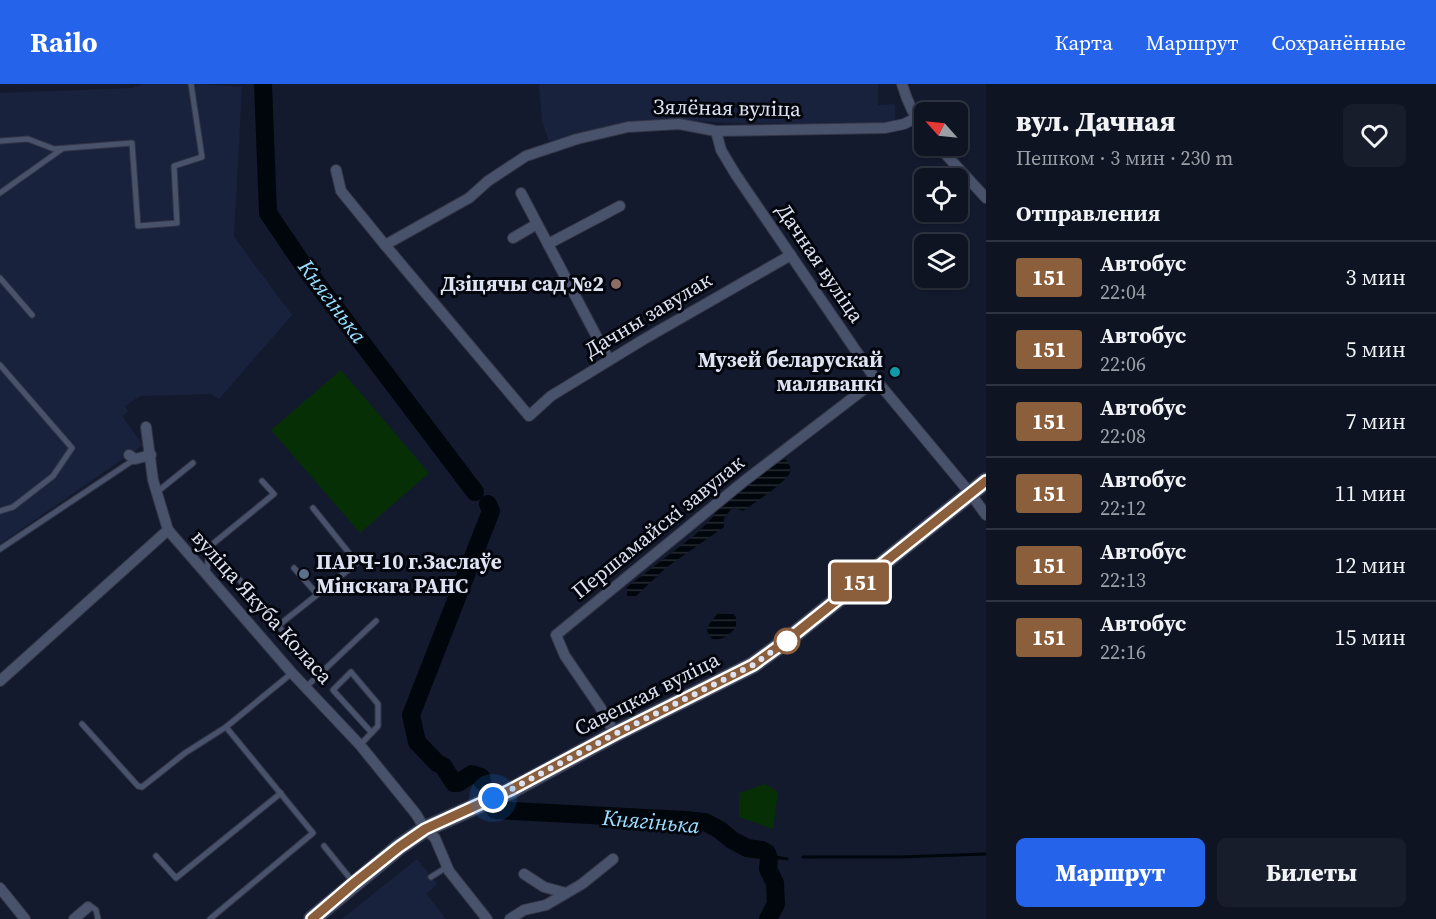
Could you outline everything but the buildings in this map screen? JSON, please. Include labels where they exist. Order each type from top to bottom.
[{"type":"main road","name":"Савецкая вуліца","points":[[312,919],[412,836],[510,790],[753,665],[986,481]]},
{"type":"street","points":[[902,84],[914,114]]},
{"type":"street","name":"Зялёная вуліца","points":[[385,245],[469,198],[488,181],[526,156],[577,139],[628,127],[679,124],[716,131],[885,128],[904,124],[914,119]]},
{"type":"street","name":"Дачная вуліца","points":[[716,131],[721,150],[731,167],[876,380],[986,515]]},
{"type":"street","points":[[947,156],[986,198]]},
{"type":"street","points":[[336,170],[341,190],[385,245]]},
{"type":"street","points":[[521,194],[609,360]]},
{"type":"street","points":[[548,244],[620,206]]},
{"type":"street","points":[[513,238],[537,224]]},
{"type":"street","name":"Дачны завулак","points":[[385,245],[529,416],[550,396],[790,255]]},
{"type":"street","name":"Першамайскі завулак","points":[[615,734],[600,707],[565,656],[556,635],[743,482],[876,380]]},
{"type":"street","points":[[146,427],[153,480],[168,530]]},
{"type":"street","points":[[132,457],[151,455]]},
{"type":"street","name":"вуліца Якуба Коласа","points":[[0,681],[168,530],[292,673],[360,745],[416,814],[425,829],[435,838],[447,867],[488,919]]},
{"type":"street","points":[[510,919],[524,910],[546,905],[582,884],[613,859]]},
{"type":"street","points":[[524,874],[544,887],[566,893]]},
{"type":"street","points":[[0,888],[25,919]]},
{"type":"street","points":[[74,919],[88,907]]},
{"type":"lane","points":[[0,141],[28,139],[54,149],[132,143],[138,226],[177,223],[174,166],[202,158],[191,84]]},
{"type":"lane","points":[[0,193],[64,148]]},
{"type":"lane","points":[[0,278],[32,315]]},
{"type":"lane","points":[[0,365],[72,448],[53,476],[13,507],[0,511]]},
{"type":"lane","points":[[0,549],[132,457]]},
{"type":"lane","points":[[157,492],[193,463]]},
{"type":"lane","points":[[207,575],[209,547],[274,494],[262,481]]},
{"type":"lane","points":[[279,625],[357,562],[313,508]]},
{"type":"lane","points":[[294,568],[317,594]]},
{"type":"lane","points":[[237,577],[319,674]]},
{"type":"lane","points":[[306,687],[376,621]]},
{"type":"lane","points":[[360,745],[372,733],[378,726],[378,704],[351,672],[333,690],[372,733]]},
{"type":"lane","points":[[82,724],[138,786],[142,787],[185,753],[226,728],[292,673]]},
{"type":"lane","points":[[210,919],[314,833],[226,728]]},
{"type":"lane","points":[[156,856],[176,878],[281,793]]},
{"type":"lane","points":[[324,846],[354,883]]},
{"type":"lane","points":[[431,877],[447,867]]},
{"type":"lane","points":[[88,907],[96,910],[98,919]]},
{"type":"shaded area","points":[[144,84],[242,87],[234,237],[292,315],[219,399],[211,394],[140,396],[125,406],[128,412],[122,416],[143,445],[0,544],[0,93],[132,88]]},
{"type":"shaded area","points":[[539,84],[878,84],[878,105],[895,104],[895,123],[879,125],[732,123],[675,120],[636,122],[549,141],[542,122]]},
{"type":"shaded area","points":[[785,459],[790,473],[782,482],[743,511],[733,507],[724,518],[724,527],[667,567],[636,596],[627,596],[627,587],[696,534],[713,517],[718,507],[761,473]]},
{"type":"shaded area","points":[[718,613],[733,614],[736,617],[736,628],[725,637],[712,639],[707,631],[709,624]]},
{"type":"shaded area","points":[[417,859],[437,884],[426,894],[446,919],[342,919]]},
{"type":"green space","points":[[341,370],[429,473],[360,533],[271,430]]},
{"type":"green space","points":[[765,784],[778,792],[773,829],[739,817],[739,793]]},
{"type":"waterway","name":"Княгінька","points":[[263,84],[268,213],[306,269],[475,492]]},
{"type":"waterway","name":"Княгінька","points":[[482,781],[481,777],[472,774],[454,783],[443,766],[437,763],[417,742],[411,715],[491,511],[488,504]]},
{"type":"waterway","name":"Княгінька","points":[[495,810],[705,822],[747,848],[767,853],[768,869],[775,883],[776,904],[768,919]]},
{"type":"waterway","points":[[803,857],[986,854]]},
{"type":"waterway","points":[[769,858],[787,859]]},
{"type":"bus line","name":"151","points":[[312,919],[412,836],[510,790],[753,665],[986,481]]},
{"type":"place","name":"Дзіцячы сад №2","points":[[616,284]]},
{"type":"place","name":"Музей беларускай маляванкі","points":[[895,372]]},
{"type":"place","name":"ПАРЧ-10 г.Заслаўе Мінскага РАНС","points":[[304,574]]},
{"type":"route","points":[[493,798],[753,665],[787,641]]}]
